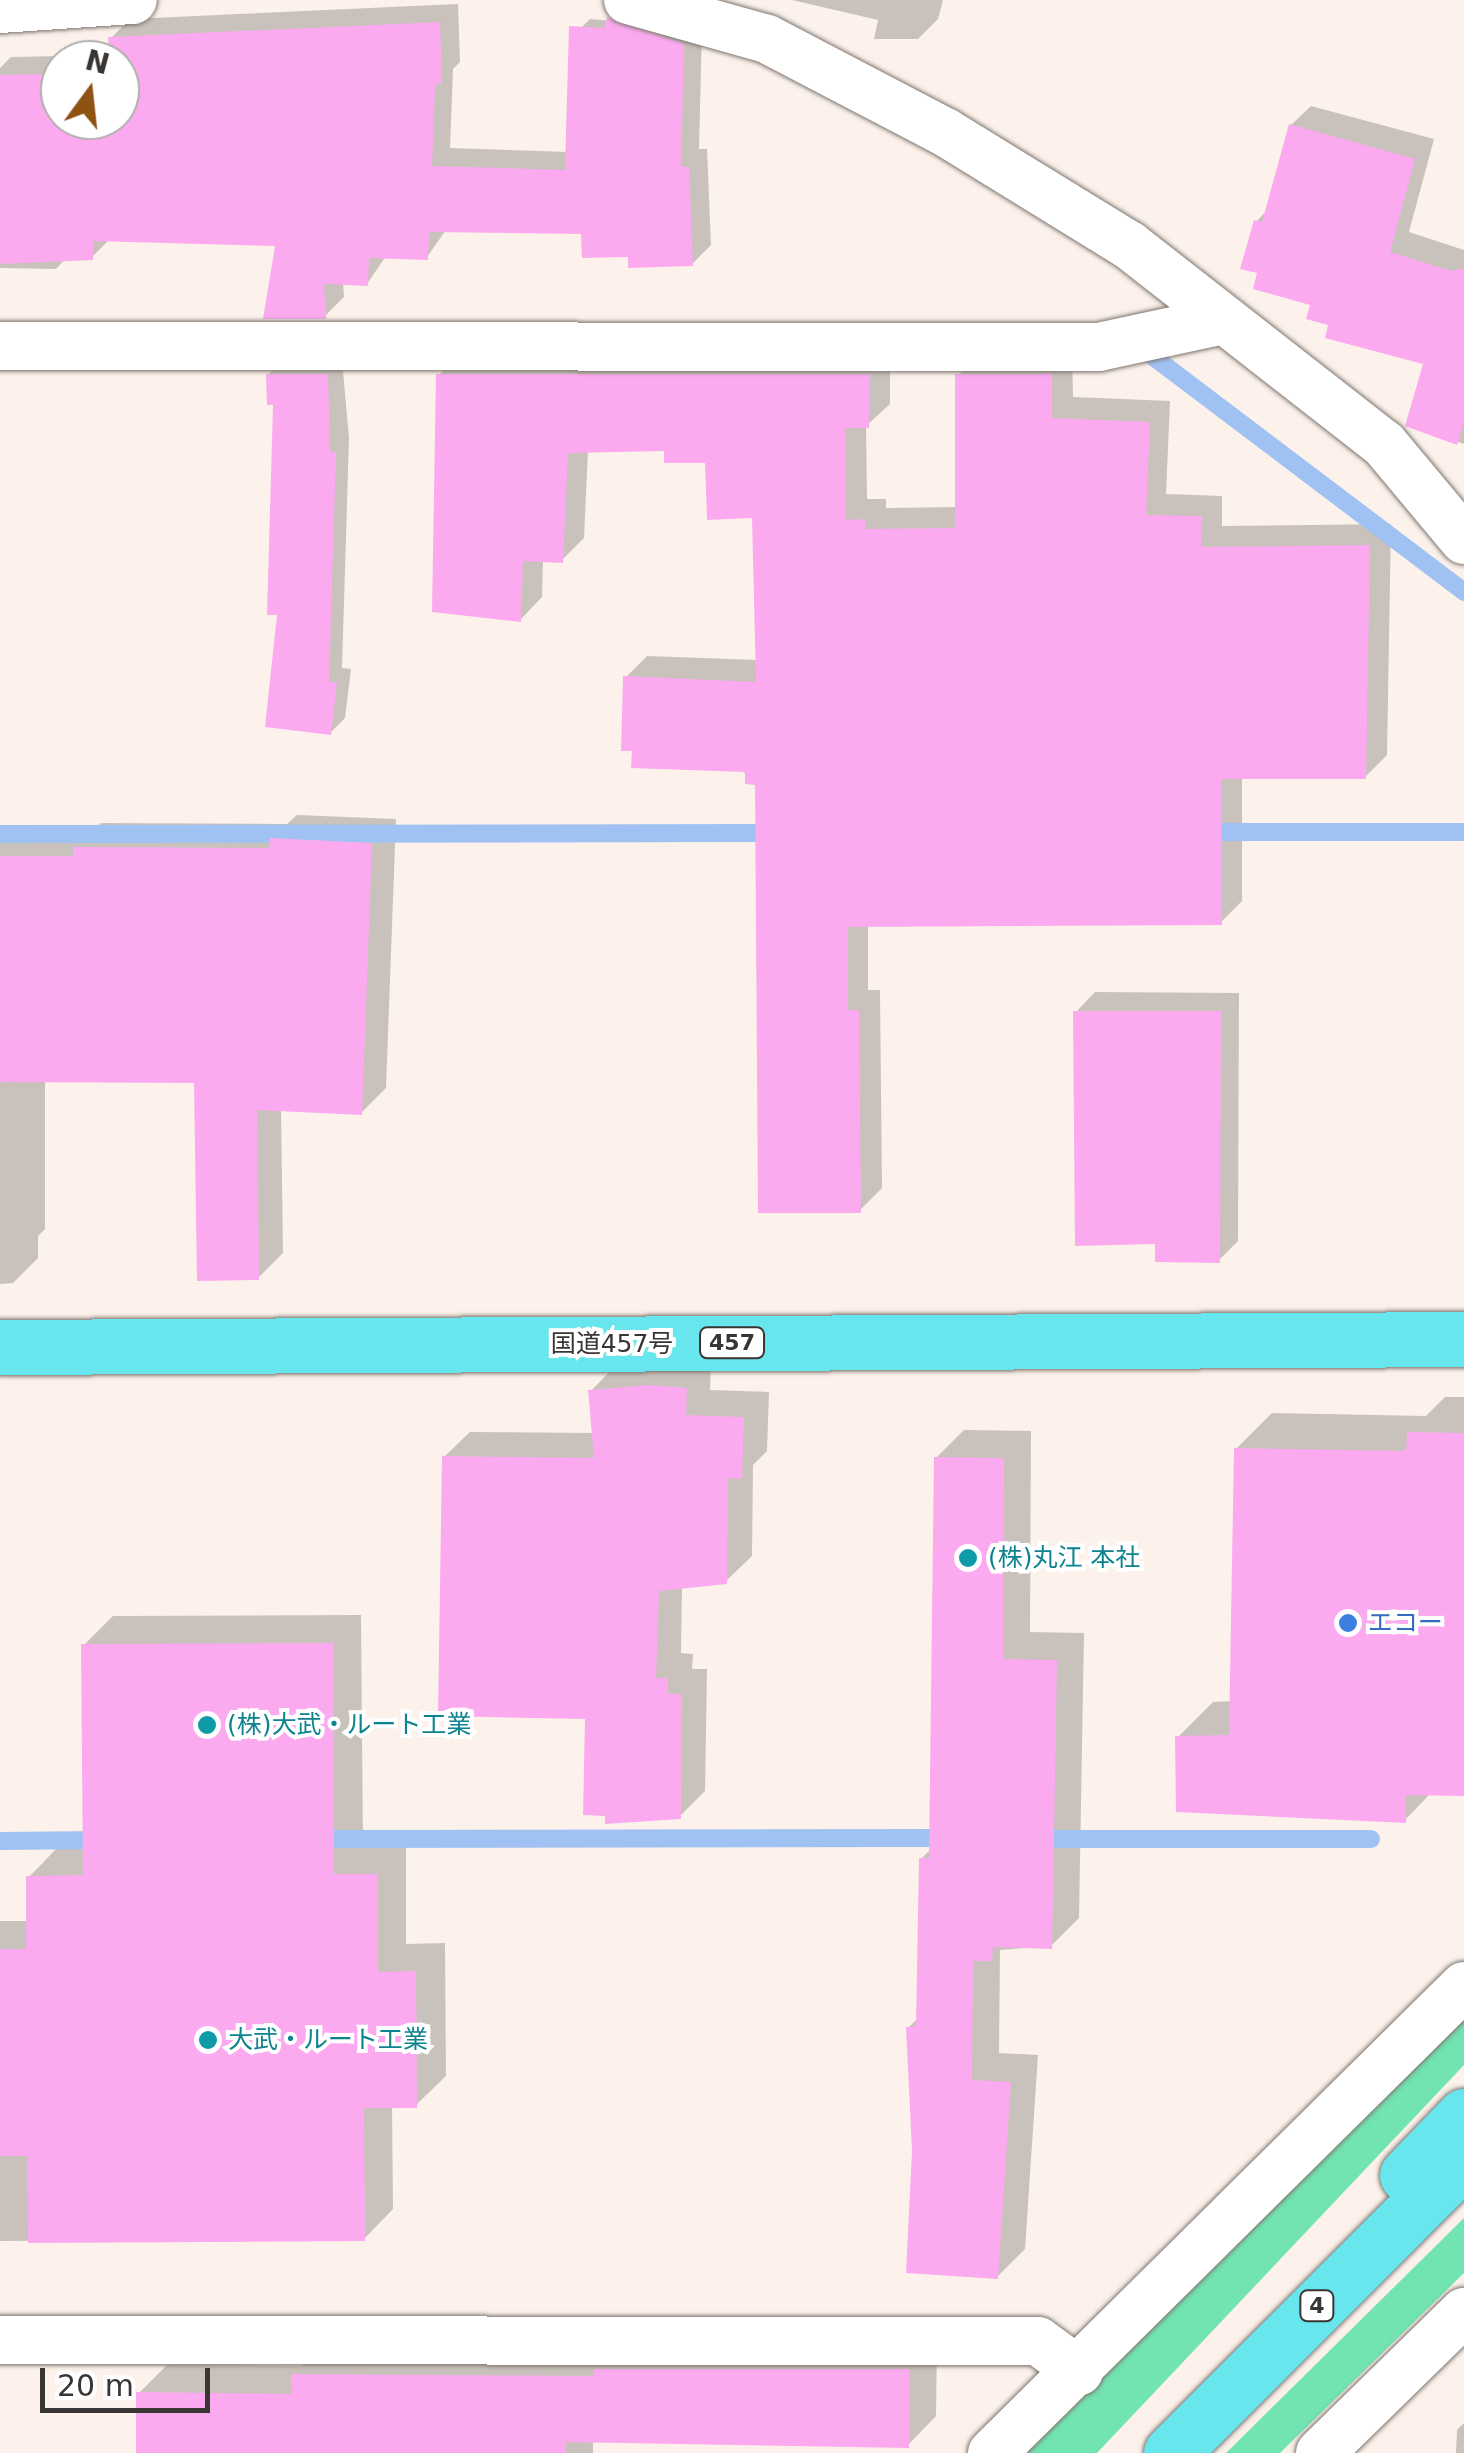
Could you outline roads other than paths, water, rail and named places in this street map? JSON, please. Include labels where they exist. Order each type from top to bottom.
[{"type":"highway","name":"国道457号","points":[[0,1347],[1464,1339]]},
{"type":"highway","points":[[1231,2391],[1406,2177],[1464,2116]]},
{"type":"highway","name":"4","points":[[1171,2453],[1464,2160]]},
{"type":"street","points":[[0,10],[133,0]]},
{"type":"street","points":[[628,0],[767,39],[945,132],[1129,245],[1384,444],[1464,540]]},
{"type":"street","points":[[0,346],[1098,346],[1224,320]]},
{"type":"street","points":[[992,2453],[1464,1986]]},
{"type":"street","points":[[1320,2453],[1464,2312]]},
{"type":"street","points":[[0,2340],[1038,2341],[1079,2370]]},
{"type":"waterway","points":[[1151,355],[1464,592]]},
{"type":"waterway","points":[[1200,832],[1464,832]]},
{"type":"waterway","points":[[0,834],[779,833]]},
{"type":"waterway","points":[[310,1839],[949,1838]]},
{"type":"waterway","points":[[1030,1839],[1371,1839]]},
{"type":"waterway","points":[[0,1841],[104,1840]]},
{"type":"place","name":"(株)丸江 本社","points":[[968,1558]]},
{"type":"place","name":"エコー","points":[[1348,1623]]},
{"type":"place","name":"(株)大武・ルート工業","points":[[207,1725]]},
{"type":"place","name":"大武・ルート工業","points":[[208,2040]]}]
